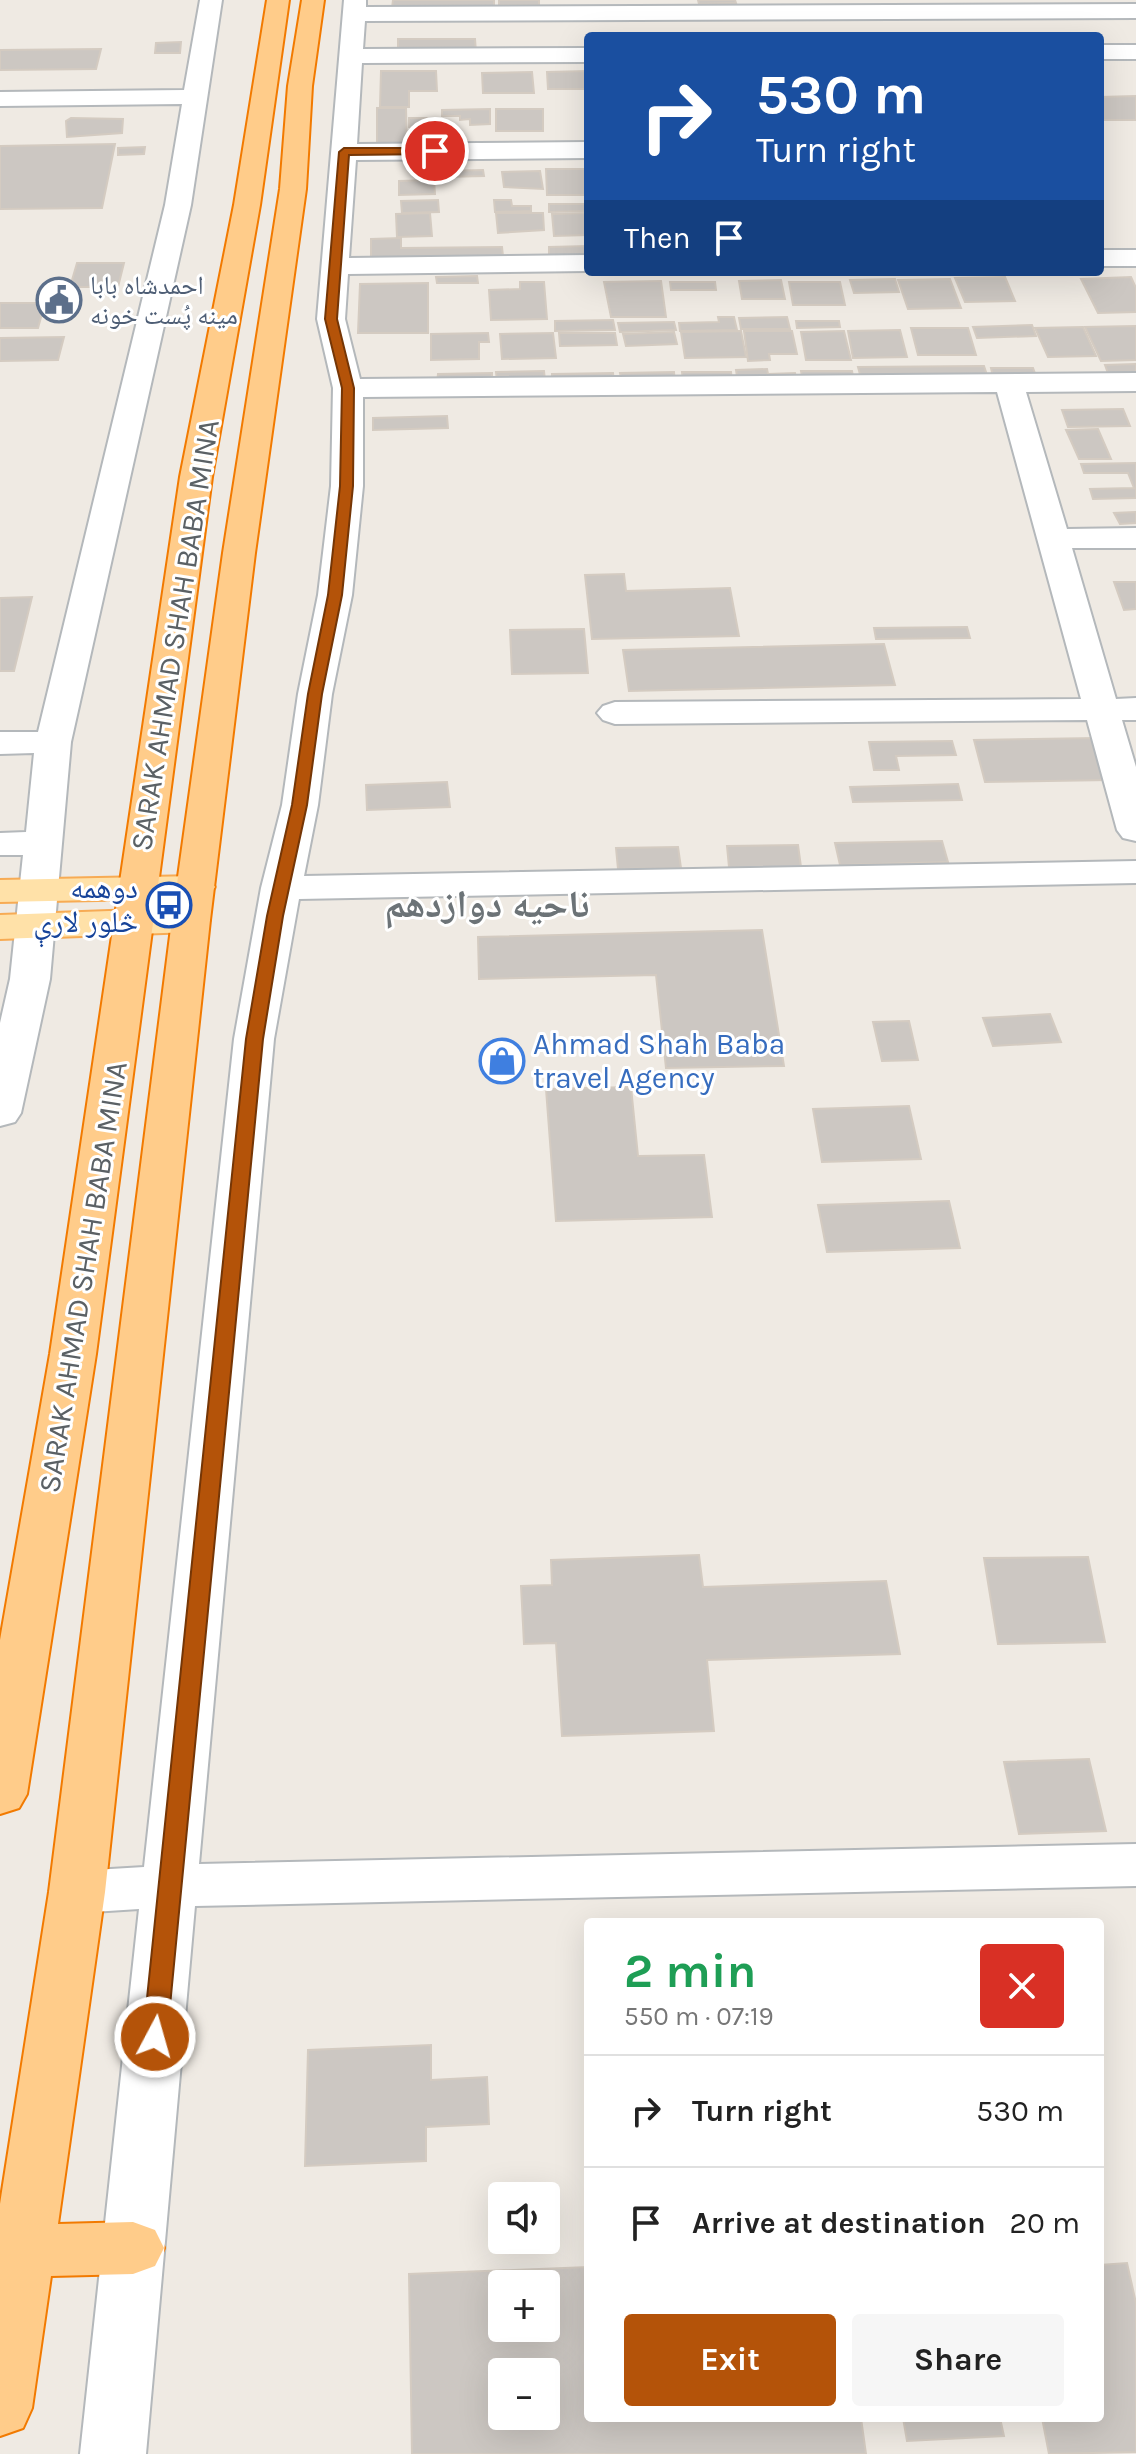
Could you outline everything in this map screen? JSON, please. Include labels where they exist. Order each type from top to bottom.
[{"type":"highway","name":"SARAK AHMAD SHAH BABA MINA","points":[[0,1794],[73,1354],[196,477],[247,205],[278,0]]},
{"type":"highway","points":[[0,2408],[77,1892],[194,904],[239,553],[293,189],[300,86],[313,0]]},
{"type":"highway","points":[[22,2251],[133,2248]]},
{"type":"main road","points":[[0,891],[25,915],[137,904],[194,904]]},
{"type":"street","points":[[0,1113],[25,915],[44,843],[53,742],[178,205],[211,0]]},
{"type":"street","points":[[113,2454],[254,1039],[280,888],[300,805],[315,694],[335,595],[347,486],[348,388],[331,319],[354,7],[1136,11]]},
{"type":"street","points":[[1104,52],[1136,52]]},
{"type":"street","points":[[352,56],[584,55]]},
{"type":"street","points":[[0,99],[195,97]]},
{"type":"street","points":[[344,152],[584,150]]},
{"type":"street","points":[[1104,258],[1136,258]]},
{"type":"street","points":[[336,266],[584,263]]},
{"type":"street","points":[[348,388],[1136,382]]},
{"type":"street","points":[[1009,383],[1053,539],[1120,709],[1136,830]]},
{"type":"street","points":[[1053,539],[1136,538]]},
{"type":"street","points":[[615,713],[1120,709]]},
{"type":"street","points":[[0,743],[53,742]]},
{"type":"street","points":[[0,844],[44,843]]},
{"type":"street","points":[[280,888],[1136,872]]},
{"type":"street","points":[[77,1892],[171,1886],[1136,1865]]},
{"type":"building","points":[[393,0],[494,0],[494,8],[392,8]]},
{"type":"building","points":[[499,0],[539,0],[539,5],[499,5]]},
{"type":"building","points":[[698,0],[735,0],[736,3],[699,4]]},
{"type":"building","points":[[398,39],[475,39],[476,52],[398,52]]},
{"type":"building","points":[[181,42],[180,53],[155,53],[156,43]]},
{"type":"building","points":[[101,49],[96,69],[0,70],[0,50]]},
{"type":"building","points":[[381,71],[436,71],[437,91],[409,91],[409,107],[380,107]]},
{"type":"building","points":[[584,71],[584,89],[548,89],[547,72]]},
{"type":"building","points":[[532,72],[534,93],[483,93],[482,73]]},
{"type":"building","points":[[1136,96],[1136,120],[1104,120],[1104,97]]},
{"type":"building","points":[[377,108],[406,108],[407,149],[377,149]]},
{"type":"building","points":[[490,109],[490,124],[470,125],[470,119],[442,116],[442,110]]},
{"type":"building","points":[[496,109],[543,109],[543,131],[496,131]]},
{"type":"building","points":[[71,118],[123,119],[122,133],[67,137],[66,121]]},
{"type":"building","points":[[409,118],[435,118],[435,126],[409,127]]},
{"type":"building","points":[[115,144],[102,208],[0,209],[0,146]]},
{"type":"building","points":[[145,147],[144,154],[118,155],[118,148]]},
{"type":"building","points":[[546,169],[584,169],[584,195],[547,195]]},
{"type":"building","points":[[483,170],[484,176],[444,177],[444,171]]},
{"type":"building","points":[[540,171],[543,189],[504,187],[502,172]]},
{"type":"building","points":[[434,180],[435,194],[399,195],[399,181]]},
{"type":"building","points":[[438,200],[439,212],[402,213],[401,201]]},
{"type":"building","points":[[494,200],[511,200],[512,206],[531,206],[531,211],[495,212]]},
{"type":"building","points":[[549,204],[584,204],[584,211],[549,212]]},
{"type":"building","points":[[430,213],[432,236],[397,237],[396,214]]},
{"type":"building","points":[[496,213],[543,213],[544,230],[498,233]]},
{"type":"building","points":[[584,213],[584,235],[554,236],[552,214]]},
{"type":"building","points":[[401,238],[401,248],[502,247],[503,256],[371,258],[371,239]]},
{"type":"building","points":[[584,246],[584,255],[549,256],[549,247]]},
{"type":"building","points":[[77,263],[124,263],[118,287],[70,287]]},
{"type":"building","points":[[477,276],[478,283],[437,283],[436,277]]},
{"type":"building","points":[[1005,277],[1015,301],[965,302],[955,278]]},
{"type":"building","points":[[1131,277],[1136,288],[1136,312],[1098,313],[1081,279]]},
{"type":"building","points":[[895,279],[899,292],[854,293],[850,280]]},
{"type":"building","points":[[950,279],[961,308],[908,309],[898,280]]},
{"type":"building","points":[[781,280],[785,299],[742,299],[739,281]]},
{"type":"building","points":[[661,281],[666,317],[611,317],[604,282]]},
{"type":"building","points":[[520,282],[544,282],[547,319],[491,320],[489,290],[520,289]]},
{"type":"building","points":[[670,282],[715,282],[716,290],[671,290]]},
{"type":"building","points":[[789,282],[840,282],[845,305],[793,305]]},
{"type":"building","points":[[428,283],[428,333],[358,333],[360,284]]},
{"type":"building","points":[[0,303],[45,303],[38,328],[0,328]]},
{"type":"building","points":[[718,317],[734,317],[737,330],[680,331],[679,323],[719,322]]},
{"type":"building","points":[[787,317],[790,329],[741,329],[739,318]]},
{"type":"building","points":[[613,320],[615,330],[555,331],[555,321]]},
{"type":"building","points":[[796,321],[839,321],[840,327],[797,328]]},
{"type":"building","points":[[674,322],[676,330],[620,332],[618,323]]},
{"type":"building","points":[[1032,325],[1036,336],[977,338],[973,327]]},
{"type":"building","points":[[1136,326],[1136,360],[1101,361],[1085,327]]},
{"type":"building","points":[[1083,327],[1096,356],[1048,357],[1035,328]]},
{"type":"building","points":[[911,328],[968,328],[976,355],[918,355]]},
{"type":"building","points":[[900,330],[907,357],[853,358],[848,331]]},
{"type":"building","points":[[741,331],[746,357],[685,358],[681,332]]},
{"type":"building","points":[[744,331],[792,331],[797,354],[769,354],[770,360],[748,361]]},
{"type":"building","points":[[844,331],[851,360],[806,360],[801,332]]},
{"type":"building","points":[[674,332],[677,344],[626,346],[623,334]]},
{"type":"building","points":[[488,333],[489,342],[479,342],[479,359],[431,360],[431,334]]},
{"type":"building","points":[[553,333],[556,358],[502,359],[500,334]]},
{"type":"building","points":[[559,333],[615,333],[617,345],[560,346]]},
{"type":"building","points":[[64,337],[58,360],[0,361],[0,338]]},
{"type":"building","points":[[1136,364],[1136,379],[1110,379],[1105,365]]},
{"type":"building","points":[[984,366],[989,381],[862,382],[858,367]]},
{"type":"building","points":[[991,368],[1033,368],[1036,376],[993,377]]},
{"type":"building","points":[[767,369],[768,374],[795,373],[797,382],[738,383],[736,370]]},
{"type":"building","points":[[544,371],[545,380],[497,381],[496,372]]},
{"type":"building","points":[[801,371],[852,371],[854,381],[803,382]]},
{"type":"building","points":[[674,372],[675,383],[622,384],[620,373]]},
{"type":"building","points":[[682,372],[731,372],[732,381],[683,381]]},
{"type":"building","points":[[492,373],[492,381],[437,382],[438,374]]},
{"type":"building","points":[[613,373],[614,382],[552,383],[552,374]]},
{"type":"building","points":[[1123,409],[1130,426],[1068,427],[1062,410]]},
{"type":"building","points":[[447,416],[448,428],[373,430],[373,418]]},
{"type":"building","points":[[1098,429],[1111,459],[1079,459],[1066,430]]},
{"type":"building","points":[[1136,463],[1136,498],[1093,499],[1090,489],[1134,488],[1128,473],[1084,473],[1081,464]]},
{"type":"building","points":[[1136,512],[1136,523],[1120,524],[1114,513]]},
{"type":"building","points":[[624,574],[626,591],[730,588],[739,636],[592,639],[585,575]]},
{"type":"building","points":[[1114,582],[1136,582],[1136,609],[1124,610]]},
{"type":"building","points":[[32,597],[14,671],[0,671],[0,598]]},
{"type":"building","points":[[967,627],[970,638],[876,639],[874,628]]},
{"type":"building","points":[[584,629],[588,673],[512,674],[510,630]]},
{"type":"building","points":[[884,644],[895,685],[629,691],[623,650]]},
{"type":"building","points":[[1097,738],[1110,780],[985,782],[974,740]]},
{"type":"building","points":[[952,741],[956,755],[896,756],[899,770],[874,770],[869,742]]},
{"type":"building","points":[[447,782],[450,807],[367,810],[366,785]]},
{"type":"building","points":[[958,784],[962,800],[853,802],[850,787]]},
{"type":"building","points":[[942,841],[948,862],[840,865],[835,843]]},
{"type":"building","points":[[798,845],[801,867],[729,867],[727,846]]},
{"type":"building","points":[[678,847],[681,868],[618,869],[616,848]]},
{"type":"building","points":[[762,930],[784,1066],[666,1068],[656,975],[479,979],[478,937]]},
{"type":"building","points":[[1050,1014],[1061,1042],[993,1046],[983,1018]]},
{"type":"building","points":[[909,1021],[918,1060],[882,1061],[873,1022]]},
{"type":"building","points":[[631,1087],[638,1156],[704,1155],[712,1217],[556,1221],[546,1089]]},
{"type":"building","points":[[909,1106],[921,1159],[822,1162],[813,1109]]},
{"type":"building","points":[[949,1201],[960,1248],[827,1252],[818,1205]]},
{"type":"building","points":[[699,1555],[703,1587],[886,1581],[900,1654],[707,1660],[714,1731],[562,1736],[556,1643],[524,1644],[521,1586],[552,1585],[551,1560]]},
{"type":"building","points":[[1088,1557],[1105,1642],[998,1644],[984,1558]]},
{"type":"building","points":[[1089,1759],[1106,1831],[1019,1834],[1004,1762]]},
{"type":"building","points":[[431,2045],[431,2080],[487,2077],[489,2124],[426,2127],[426,2161],[305,2166],[308,2050]]},
{"type":"building","points":[[1127,2263],[1136,2303],[1136,2452],[1049,2454],[1043,2422],[1104,2422],[1104,2265]]},
{"type":"building","points":[[584,2267],[584,2422],[862,2422],[866,2454],[412,2454],[409,2274],[488,2271],[488,2342],[560,2342],[560,2270],[511,2270]]},
{"type":"building","points":[[904,2422],[1001,2422],[1004,2436],[907,2441]]},
{"type":"place","name":"احمدشاه بابا مینه پُست خونه","points":[[59,300]]},
{"type":"place","name":"دوهمه څلور لارې","points":[[169,905]]},
{"type":"place","name":"Ahmad Shah Baba travel Agency","points":[[502,1061]]},
{"type":"district","name":"ناحیه دوازدهم","points":[[487,904]]},
{"type":"route","points":[[155,2037],[254,1039],[285,865],[300,805],[315,694],[335,595],[347,486],[348,388],[331,319],[344,152],[435,151]]}]
